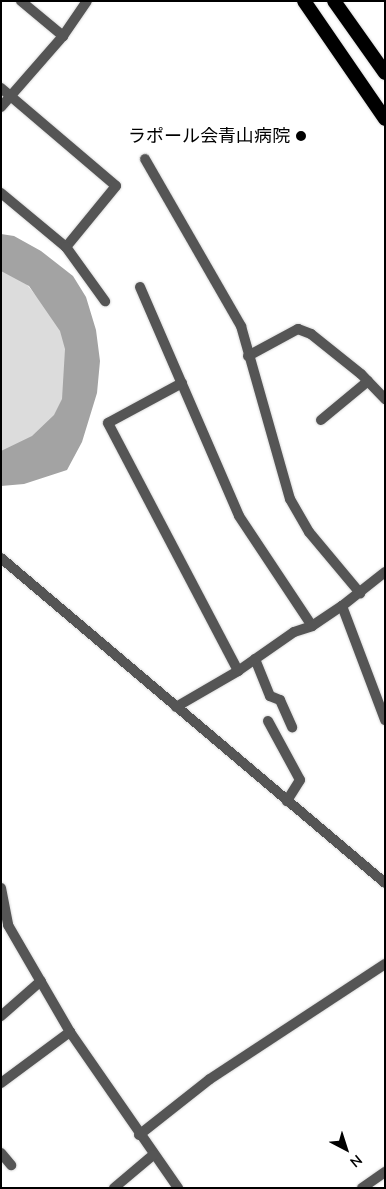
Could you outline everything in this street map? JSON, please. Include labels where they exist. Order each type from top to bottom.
[{"type":"highway","points":[[304,1],[385,119]]},
{"type":"highway","points":[[334,1],[385,73]]},
{"type":"street","points":[[21,1],[63,36]]},
{"type":"street","points":[[1,107],[63,36],[87,1]]},
{"type":"street","points":[[1,88],[116,186],[66,247]]},
{"type":"street","points":[[145,159],[241,326],[290,499],[309,532],[360,593]]},
{"type":"street","points":[[1,193],[66,247],[105,301]]},
{"type":"street","points":[[140,287],[239,516],[312,626]]},
{"type":"street","points":[[248,356],[298,330],[311,334],[368,381],[385,399]]},
{"type":"street","points":[[321,420],[368,381]]},
{"type":"street","points":[[182,383],[108,423],[238,671]]},
{"type":"street","points":[[1,558],[385,883]]},
{"type":"street","points":[[176,707],[238,671],[294,632],[312,626],[360,593],[385,572]]},
{"type":"street","points":[[342,606],[382,702],[385,720]]},
{"type":"street","points":[[255,659],[270,696],[280,700],[292,727]]},
{"type":"street","points":[[268,721],[300,780],[287,801]]},
{"type":"street","points":[[1,888],[8,925],[70,1032],[139,1135],[178,1188]]},
{"type":"street","points":[[139,1135],[210,1079],[385,964]]},
{"type":"street","points":[[1,1016],[41,981]]},
{"type":"street","points":[[1,1083],[70,1032]]},
{"type":"street","points":[[1,1153],[11,1165]]},
{"type":"street","points":[[114,1188],[153,1155]]},
{"type":"street","points":[[366,1186],[385,1172]]},
{"type":"shaded area","points":[[1,234],[14,236],[41,251],[73,276],[86,297],[96,330],[100,361],[97,393],[82,442],[67,470],[24,484],[1,486],[1,451],[32,436],[54,415],[62,399],[65,349],[60,331],[29,286],[1,271]]},
{"type":"shaded area","points":[[1,252],[77,347],[55,425],[1,460]]},
{"type":"place","name":"ラポール会青山病院","points":[[301,136]]}]
